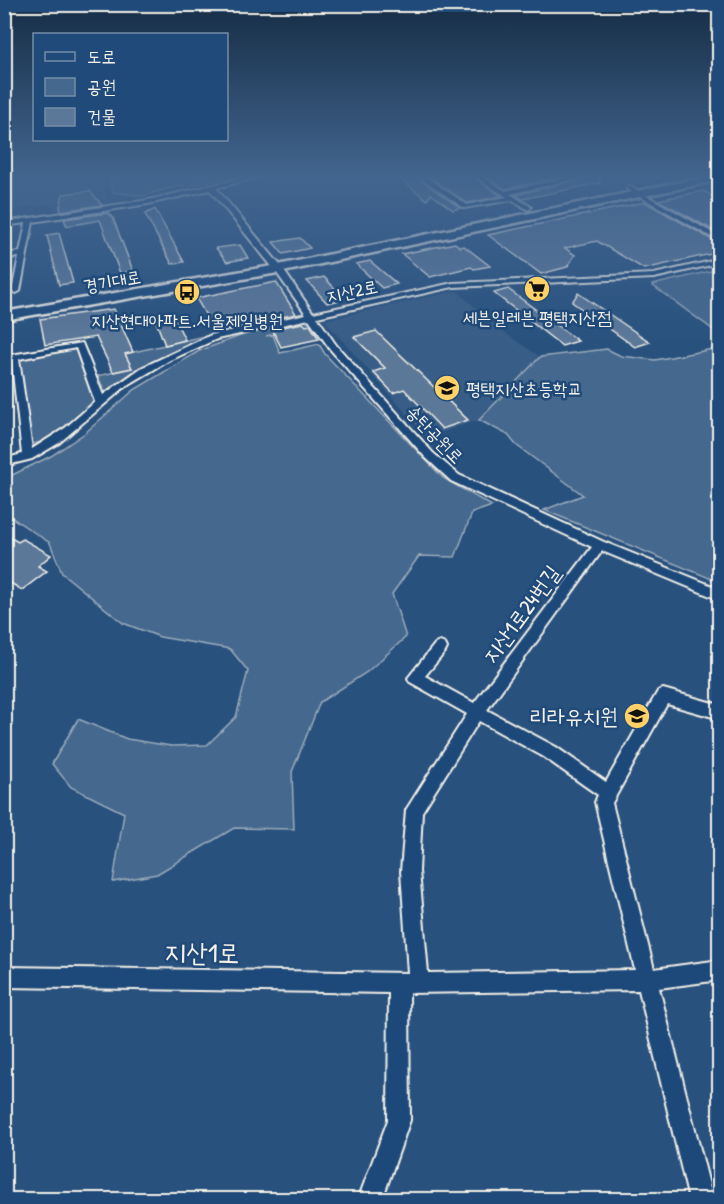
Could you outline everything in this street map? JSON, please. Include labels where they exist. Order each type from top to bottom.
[{"type":"main road","name":"경기대로","points":[[4,308],[275,265],[417,233]]},
{"type":"main road","name":"경기대로","points":[[4,316],[275,265],[427,233]]},
{"type":"street","points":[[16,291],[28,233]]},
{"type":"street","name":"송탄공원로","points":[[249,233],[275,265],[310,317],[366,385],[429,455],[455,478],[600,544],[720,595]]},
{"type":"street","points":[[4,256],[24,254]]},
{"type":"street","name":"지산2로","points":[[4,463],[28,457],[62,436],[124,384],[179,352],[205,340],[453,285],[654,276],[720,261]]},
{"type":"street","points":[[28,457],[15,357],[79,345],[101,404]]},
{"type":"street","name":"지산1로24번길","points":[[409,983],[410,871],[414,810],[477,711],[600,544]]},
{"type":"street","points":[[440,648],[415,678],[550,752],[605,797],[645,980],[701,1200]]},
{"type":"street","points":[[605,797],[663,696],[720,712]]},
{"type":"street","name":"지산1로","points":[[4,977],[409,983],[645,980],[720,969]]},
{"type":"street","points":[[370,1200],[399,1120],[409,983]]},
{"type":"shaded area","name":"평택지산초등학교","points":[[457,291],[501,330],[540,357],[479,420],[427,437],[324,320]]},
{"type":"green space","points":[[719,269],[719,334],[652,285]]},
{"type":"green space","points":[[306,321],[310,325],[266,336],[273,335],[280,353],[319,344],[325,354],[443,478],[492,506],[472,513],[455,557],[419,556],[392,594],[406,637],[367,672],[320,702],[292,772],[294,829],[234,828],[157,874],[113,882],[124,813],[71,787],[52,764],[78,719],[127,739],[171,746],[207,745],[236,717],[248,671],[230,649],[160,637],[123,623],[62,573],[50,543],[5,513],[5,485],[10,476],[51,456],[85,433],[134,390],[199,351],[243,335]]},
{"type":"green space","points":[[207,337],[206,339],[169,355],[107,398],[98,376],[132,368],[125,354]]},
{"type":"green space","points":[[77,348],[96,406],[54,438],[34,444],[29,437],[19,359]]},
{"type":"green space","points":[[719,348],[719,582],[544,510],[583,495],[516,445],[508,435],[479,420],[540,357],[607,349],[621,356],[655,360]]},
{"type":"building","points":[[59,233],[73,283],[59,285],[47,235]]},
{"type":"building","points":[[105,233],[119,233],[133,271],[120,273]]},
{"type":"building","points":[[155,233],[168,233],[184,262],[172,264]]},
{"type":"building","points":[[701,233],[720,244],[720,252],[644,269],[597,241],[565,248],[575,255],[567,267],[541,274],[488,235]]},
{"type":"building","points":[[300,238],[310,248],[283,254],[273,242]]},
{"type":"building","points":[[455,243],[460,247],[464,246],[490,266],[474,269],[471,267],[430,277],[402,254]]},
{"type":"building","points":[[240,245],[248,258],[227,262],[216,248]]},
{"type":"building","points":[[370,261],[397,284],[382,288],[356,264]]},
{"type":"building","points":[[324,277],[340,294],[336,295],[341,300],[327,303],[307,281]]},
{"type":"building","points":[[276,282],[296,314],[215,331],[196,298]]},
{"type":"building","points":[[508,289],[578,341],[562,346],[494,293]]},
{"type":"building","points":[[578,293],[650,342],[635,347],[572,302]]},
{"type":"building","points":[[114,309],[133,352],[125,354],[132,368],[113,372],[96,337],[45,345],[40,319]]},
{"type":"building","points":[[172,313],[185,340],[165,345],[154,316]]},
{"type":"building","points":[[303,323],[306,326],[310,325],[319,339],[281,347],[272,329]]},
{"type":"building","points":[[376,331],[468,420],[442,429],[404,389],[393,393],[373,372],[385,368],[354,337]]},
{"type":"building","points":[[4,534],[18,542],[23,539],[51,555],[38,566],[47,571],[22,590],[4,579]]},
{"type":"place","name":"세븐일레븐 평택지산점","points":[[537,289]]},
{"type":"place","name":"지산현대아파트.서울제일병원","points":[[187,292]]},
{"type":"place","name":"평택지산초등학교","points":[[447,388]]},
{"type":"place","name":"리라유치원","points":[[637,716]]}]
